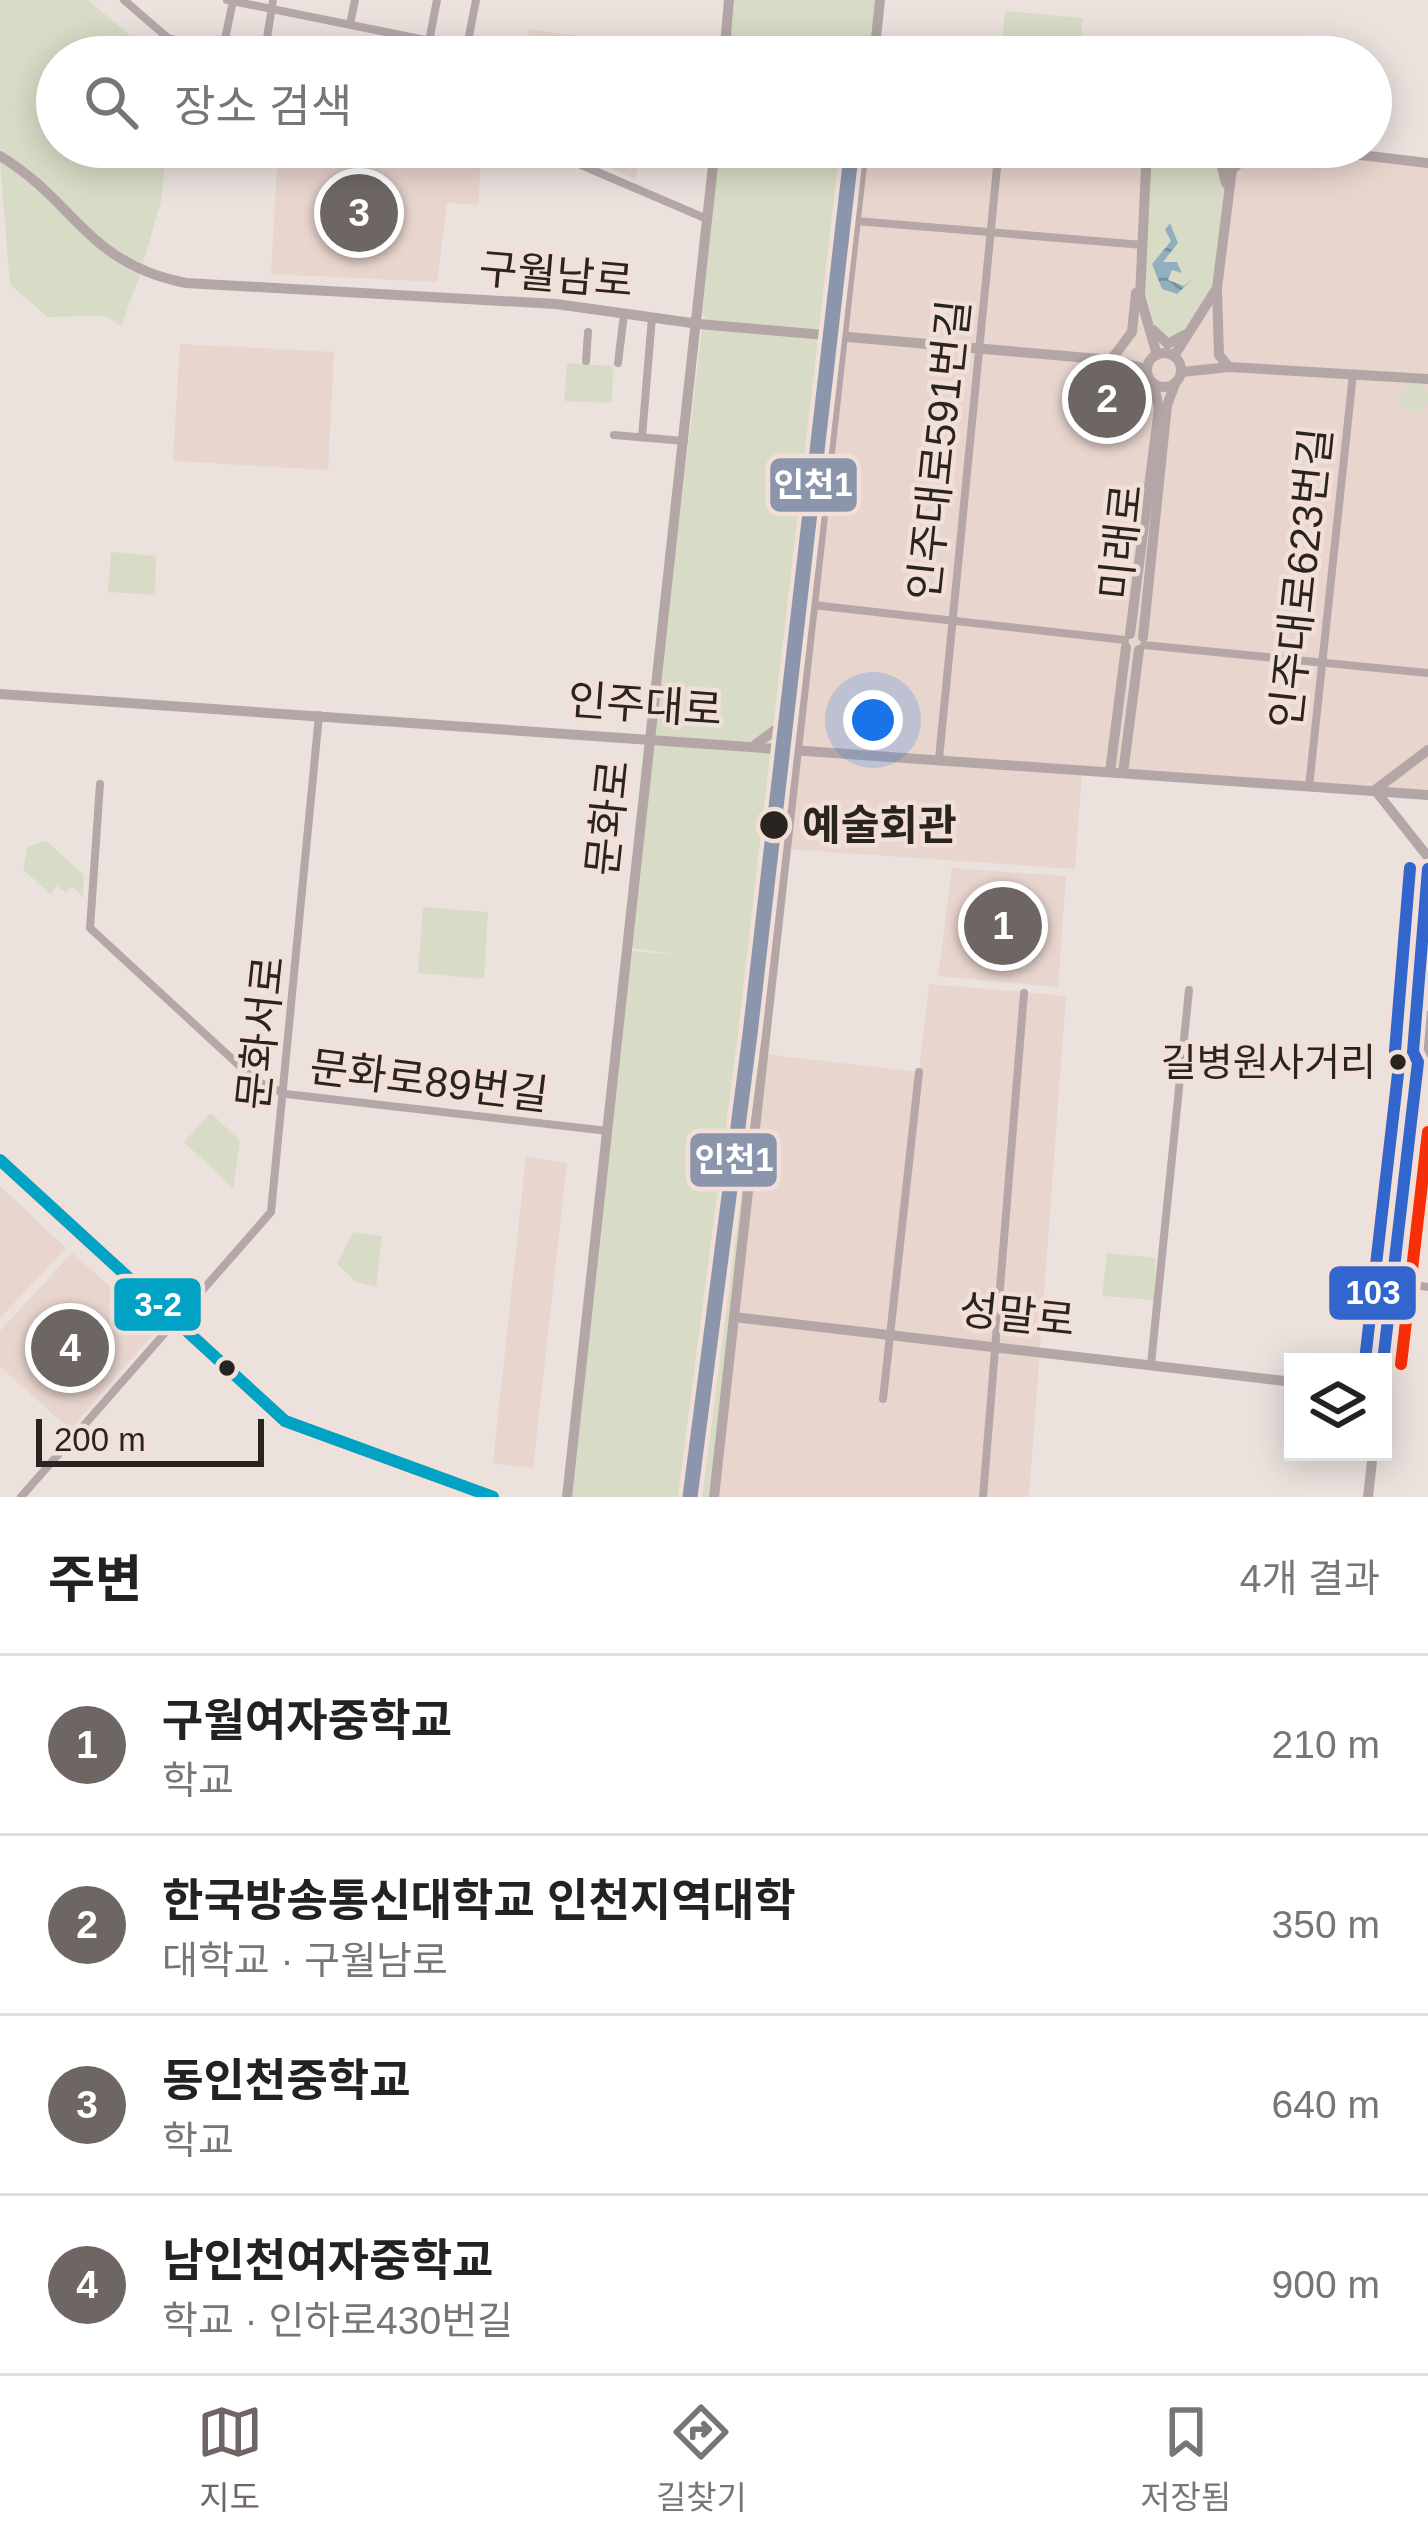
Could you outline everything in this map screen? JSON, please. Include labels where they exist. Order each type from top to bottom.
[{"type":"main road","points":[[726,36],[729,0]]},
{"type":"main road","points":[[876,36],[880,0]]},
{"type":"main road","name":"구월남로","points":[[0,156],[20,168],[94,243],[152,276],[624,314],[1112,360],[1147,369]]},
{"type":"main road","points":[[1392,159],[1428,164]]},
{"type":"main road","name":"문화로","points":[[567,1497],[713,168]]},
{"type":"main road","points":[[714,1497],[862,168]]},
{"type":"main road","points":[[1112,360],[1132,332],[1149,168]]},
{"type":"main road","points":[[1224,168],[1227,186]]},
{"type":"main road","points":[[1229,367],[1220,355],[1217,288],[1227,186],[1234,168]]},
{"type":"main road","points":[[1140,279],[1157,355]]},
{"type":"main road","points":[[1178,378],[1174,356],[1217,288]]},
{"type":"main road","points":[[1148,322],[1168,344],[1192,330]]},
{"type":"main road","points":[[1157,355],[1174,356]]},
{"type":"main road","points":[[1157,355],[1147,369],[1154,384],[1229,367],[1428,379]]},
{"type":"main road","name":"미래로","points":[[1117,773],[1167,405],[1178,378]]},
{"type":"main road","name":"미래로","points":[[1134,642],[1159,409],[1154,384]]},
{"type":"main road","name":"인주대로","points":[[0,694],[1428,795]]},
{"type":"main road","points":[[754,746],[801,711]]},
{"type":"main road","points":[[1428,750],[1375,790],[1428,857]]},
{"type":"main road","points":[[1384,1353],[1418,1061],[1413,1052],[1428,869]]},
{"type":"main road","points":[[1418,1061],[1426,1054],[1428,1016]]},
{"type":"main road","points":[[0,1160],[285,1421],[493,1497]]},
{"type":"main road","name":"성말로","points":[[734,1317],[1284,1381]]},
{"type":"main road","points":[[1368,1497],[1372,1461]]},
{"type":"street","points":[[124,0],[166,36]]},
{"type":"street","points":[[225,36],[231,0],[272,4],[406,36]]},
{"type":"street","points":[[350,24],[355,0]]},
{"type":"street","points":[[431,36],[437,0]]},
{"type":"street","points":[[469,36],[476,0]]},
{"type":"street","points":[[267,36],[272,4]]},
{"type":"street","points":[[588,168],[709,220]]},
{"type":"street","name":"인주대로591번길","points":[[939,760],[997,168]]},
{"type":"street","points":[[856,221],[1143,245]]},
{"type":"street","points":[[618,363],[624,314]]},
{"type":"street","points":[[642,437],[652,317]]},
{"type":"street","points":[[586,361],[588,332]]},
{"type":"street","name":"인주대로623번길","points":[[1309,787],[1353,374]]},
{"type":"street","points":[[614,435],[684,440]]},
{"type":"street","points":[[813,605],[1428,673]]},
{"type":"street","name":"문화서로","points":[[21,1497],[269,1216],[286,1094],[319,715]]},
{"type":"street","name":"문화로89번길","points":[[100,784],[90,928],[256,1081],[286,1094],[608,1131]]},
{"type":"street","points":[[1151,1364],[1189,990]]},
{"type":"street","points":[[983,1497],[1024,993]]},
{"type":"street","points":[[883,1399],[919,1072]]},
{"type":"street","points":[[1409,1127],[1428,1129]]},
{"type":"street","points":[[1393,1273],[1410,1285],[1428,1287]]},
{"type":"street","points":[[1391,1293],[1410,1285]]},
{"type":"shaded area","points":[[529,29],[577,36],[528,36]]},
{"type":"shaded area","points":[[1392,159],[1428,163],[1428,795],[1082,771],[1075,869],[786,849],[862,168],[1392,168]]},
{"type":"shaded area","points":[[277,168],[480,168],[479,205],[447,203],[437,282],[271,274]]},
{"type":"shaded area","points":[[609,168],[638,168],[636,179]]},
{"type":"shaded area","points":[[180,344],[334,352],[328,470],[173,461]]},
{"type":"shaded area","points":[[952,868],[1066,876],[1058,987],[938,976]]},
{"type":"shaded area","points":[[929,984],[1066,996],[1029,1497],[714,1497],[763,1054],[919,1072]]},
{"type":"shaded area","points":[[526,1157],[567,1163],[533,1468],[493,1463]]},
{"type":"shaded area","points":[[0,1186],[66,1248],[0,1318]]},
{"type":"shaded area","points":[[72,1253],[158,1328],[70,1430],[0,1366],[0,1331]]},
{"type":"green space","points":[[0,0],[88,0],[130,36],[36,36],[36,168],[165,168],[161,201],[142,267],[94,238],[25,166],[0,152]]},
{"type":"green space","points":[[729,0],[880,0],[876,36],[726,36]]},
{"type":"green space","points":[[1005,11],[1083,18],[1081,36],[1003,36]]},
{"type":"green space","points":[[0,162],[102,251],[140,275],[121,326],[105,316],[48,317],[10,285]]},
{"type":"green space","points":[[713,168],[862,168],[714,1497],[571,1497],[631,951],[679,955],[631,948],[653,742],[704,741],[654,735],[702,328],[709,325],[700,310]]},
{"type":"green space","points":[[1151,168],[1222,168],[1227,186],[1217,288],[1175,338],[1161,336],[1147,292],[1141,241]]},
{"type":"green space","points":[[567,363],[613,366],[612,403],[564,401]]},
{"type":"green space","points":[[1415,384],[1425,388],[1429,398],[1425,408],[1415,412],[1405,408],[1401,398],[1405,388]]},
{"type":"green space","points":[[111,552],[156,556],[155,595],[108,592]]},
{"type":"green space","points":[[46,841],[84,875],[83,897],[72,886],[66,893],[57,886],[50,894],[23,869],[28,846]]},
{"type":"green space","points":[[423,907],[488,912],[484,979],[418,973]]},
{"type":"green space","points":[[211,1113],[240,1141],[233,1188],[184,1142]]},
{"type":"green space","points":[[353,1232],[382,1236],[376,1287],[356,1282],[337,1264]]},
{"type":"green space","points":[[1107,1253],[1156,1258],[1154,1300],[1102,1296]]},
{"type":"water","points":[[1170,223],[1178,243],[1163,262],[1177,262],[1182,273],[1172,270],[1168,280],[1184,286],[1193,279],[1177,294],[1162,289],[1152,264],[1171,241],[1165,230]]},
{"type":"transit line","name":"인천1","points":[[690,1497],[750,1034],[850,168]]},
{"type":"transit line","name":"103","points":[[1366,1353],[1399,1065],[1395,1051],[1410,868]]},
{"type":"transit line","points":[[1384,1353],[1418,1062],[1413,1052],[1428,869]]},
{"type":"transit line","points":[[1401,1364],[1428,1132]]},
{"type":"transit line","name":"3-2","points":[[0,1160],[285,1421],[493,1497]]},
{"type":"place","name":"동인천중학교","points":[[359,213]]},
{"type":"place","name":"한국방송통신대학교 인천지역대학","points":[[1107,399]]},
{"type":"place","name":"예술회관","points":[[774,825]]},
{"type":"place","name":"구월여자중학교","points":[[1003,926]]},
{"type":"place","name":"길병원사거리","points":[[1398,1062]]},
{"type":"place","name":"남인천여자중학교","points":[[70,1348]]}]
